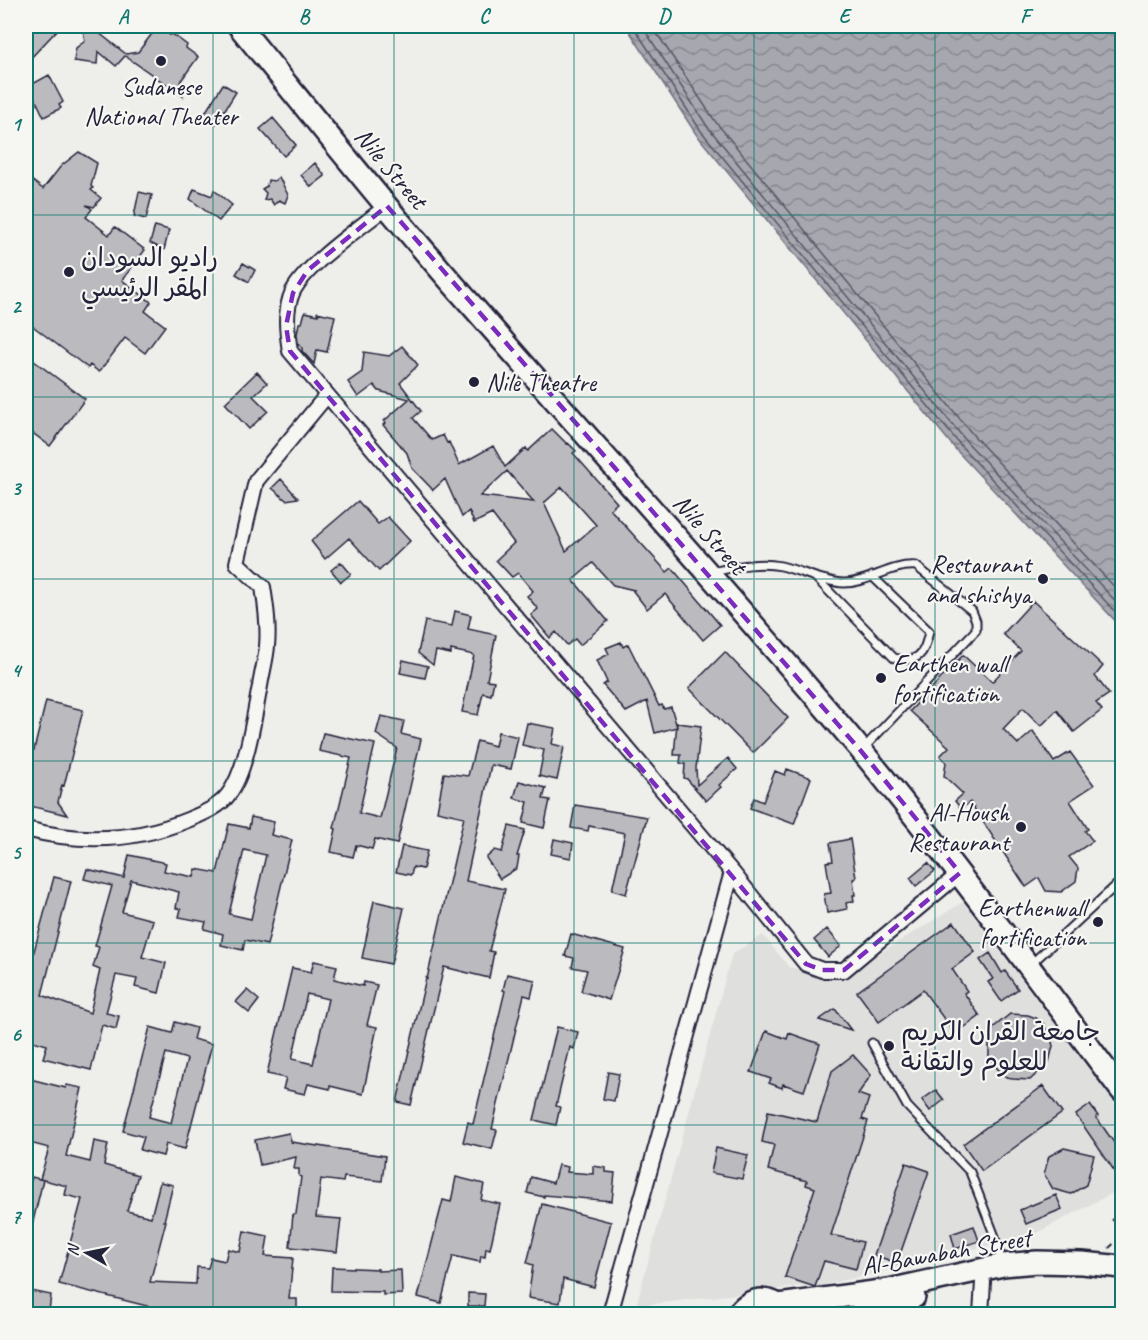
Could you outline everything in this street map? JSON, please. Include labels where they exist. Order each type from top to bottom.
[{"type":"main road","name":"Nile Street","points":[[239,26],[473,308],[708,572],[861,751],[960,873],[1122,1091]]},
{"type":"main road","name":"Al-Bawabah Street","points":[[734,1313],[754,1301],[772,1301],[783,1310],[1003,1265],[1037,1262],[1122,1267]]},
{"type":"main road","points":[[859,1314],[897,1301],[983,1282],[1036,1275],[1078,1276],[1122,1281]]},
{"type":"street","points":[[387,206],[308,270],[292,293],[286,326],[290,351],[732,872],[806,964],[822,970],[844,970],[960,873]]},
{"type":"street","points":[[26,830],[51,836],[97,839],[145,835],[164,830],[202,814],[216,806],[228,795],[239,775],[251,731],[267,646],[267,614],[263,587],[237,563],[256,481],[327,395]]},
{"type":"street","points":[[609,1314],[732,872]]},
{"type":"street","points":[[981,1314],[983,1282]]},
{"type":"lane","points":[[708,572],[766,564],[844,583],[856,582],[904,565],[916,566],[972,611],[976,621],[976,630],[861,751]]},
{"type":"lane","points":[[814,576],[894,658],[914,659],[927,645],[929,631],[872,576]]},
{"type":"lane","points":[[1028,966],[1122,880]]},
{"type":"lane","points":[[872,1043],[907,1106],[970,1172],[994,1234],[1003,1265]]},
{"type":"path","points":[[1112,1219],[1122,1230]]},
{"type":"path","points":[[1107,1250],[1122,1236]]},
{"type":"highlighted area","points":[[387,206],[861,751],[960,873],[844,970],[822,970],[806,964],[290,351],[286,326],[293,293],[308,270]]},
{"type":"shaded area","name":"جامعة القران الكريم للعلوم والتقانة","points":[[963,902],[1122,1113],[1122,1188],[1033,1235],[816,1287],[812,1285],[636,1306],[732,954],[763,935],[789,967],[838,979]]},
{"type":"water","points":[[626,26],[1122,26],[1122,628],[957,451],[696,134]]},
{"type":"building","points":[[26,26],[61,26],[26,63]]},
{"type":"building","points":[[82,26],[90,26],[126,54],[138,52],[158,26],[170,35],[172,34],[198,57],[180,82],[183,96],[125,56],[116,66],[98,51],[97,64],[74,61],[76,48],[85,41]]},
{"type":"building","points":[[49,75],[63,102],[59,105],[61,108],[44,117],[29,86]]},
{"type":"building","points":[[223,84],[236,92],[216,124],[203,116]]},
{"type":"building","points":[[273,118],[296,145],[284,156],[260,129]]},
{"type":"building","name":"راديو السودان المقر الرئيسي","points":[[79,152],[97,163],[91,190],[101,198],[94,207],[86,205],[92,209],[86,217],[109,235],[115,227],[145,250],[122,280],[151,302],[145,311],[165,326],[145,353],[125,338],[99,372],[90,365],[88,368],[26,321],[26,176],[43,189],[61,166]]},
{"type":"building","points":[[315,163],[325,176],[311,187],[301,175]]},
{"type":"building","points":[[279,177],[288,195],[285,203],[279,200],[274,205],[270,199],[264,200],[266,193],[262,189],[267,186],[268,180],[274,181]]},
{"type":"building","points":[[194,189],[212,196],[214,190],[232,205],[219,221],[190,199]]},
{"type":"building","points":[[139,192],[152,195],[146,219],[134,216]]},
{"type":"building","points":[[155,226],[169,230],[164,250],[150,243]]},
{"type":"building","points":[[243,263],[255,270],[249,282],[236,274]]},
{"type":"building","points":[[305,312],[335,316],[327,352],[317,350],[314,364],[298,343],[299,323],[302,323]]},
{"type":"building","points":[[402,346],[418,365],[400,383],[421,411],[413,418],[432,440],[443,435],[447,443],[449,442],[459,465],[493,446],[505,467],[526,448],[528,451],[552,429],[576,451],[573,453],[617,503],[610,509],[667,572],[672,568],[720,625],[703,640],[665,594],[647,609],[634,590],[613,585],[593,563],[573,580],[608,621],[580,645],[575,639],[567,645],[556,632],[550,638],[531,615],[538,609],[527,596],[533,591],[518,573],[512,577],[496,560],[514,543],[492,514],[474,523],[469,511],[462,517],[445,479],[433,490],[412,468],[407,453],[383,425],[386,423],[384,421],[409,399],[379,391],[374,385],[358,397],[348,382],[362,372],[364,352],[389,356]],"holes":[[[507,471],[534,502],[480,496]],[[562,487],[596,525],[566,551],[544,503]]]},
{"type":"building","points":[[26,355],[85,399],[50,446],[26,428]]},
{"type":"building","points":[[257,372],[267,383],[253,396],[268,411],[249,429],[225,403]]},
{"type":"building","points":[[281,479],[298,498],[286,500],[272,488]]},
{"type":"building","points":[[358,501],[378,524],[388,517],[410,541],[379,571],[349,538],[325,559],[311,541]]},
{"type":"building","points":[[341,562],[351,574],[341,582],[331,570]]},
{"type":"building","points":[[1033,601],[1103,666],[1095,676],[1109,694],[1096,703],[1102,710],[1074,732],[1057,710],[1041,726],[1023,708],[1003,729],[1018,744],[1033,731],[1054,762],[1070,752],[1094,785],[1070,801],[1088,829],[1085,831],[1093,841],[1069,857],[1078,868],[1076,881],[1061,892],[1046,891],[1039,878],[1026,887],[970,802],[961,809],[955,801],[963,794],[944,776],[946,762],[940,756],[949,747],[910,711],[963,655],[992,682],[1021,651],[1003,634]]},
{"type":"building","points":[[455,611],[471,615],[468,629],[496,635],[487,680],[494,681],[491,695],[483,693],[478,715],[462,712],[474,655],[451,650],[451,654],[436,651],[433,665],[418,653],[425,621],[452,626]]},
{"type":"building","points":[[621,642],[623,647],[628,644],[659,706],[662,705],[664,709],[671,707],[677,727],[655,733],[647,701],[626,712],[603,685],[607,682],[597,660],[609,654],[606,648]]},
{"type":"building","points":[[725,652],[788,718],[753,753],[689,688]]},
{"type":"building","points":[[403,660],[428,666],[425,678],[400,673]]},
{"type":"building","points":[[46,701],[83,710],[58,802],[67,815],[26,805],[26,748],[34,750]]},
{"type":"building","points":[[381,716],[404,721],[401,734],[421,739],[397,844],[375,839],[372,849],[356,845],[353,857],[331,852],[336,829],[334,828],[351,758],[319,751],[323,733],[375,744],[359,813],[380,818],[397,748],[376,734]]},
{"type":"building","points":[[527,723],[555,728],[552,744],[564,747],[557,780],[539,776],[544,750],[522,745]]},
{"type":"building","points":[[677,723],[701,726],[696,768],[697,785],[728,758],[737,769],[706,801],[684,778],[685,764],[680,763],[681,755],[674,755]]},
{"type":"building","points":[[498,732],[518,737],[511,769],[491,765],[466,881],[505,889],[489,951],[494,952],[489,978],[444,967],[411,1105],[397,1102],[464,817],[437,811],[444,773],[468,776],[477,741],[495,746]]},
{"type":"building","points":[[787,769],[811,778],[794,824],[750,808],[754,798],[763,802],[775,771],[785,775]]},
{"type":"building","points":[[519,781],[546,788],[543,799],[550,800],[544,828],[523,823],[528,802],[514,798]]},
{"type":"building","points":[[575,805],[647,817],[626,894],[612,890],[625,833],[589,826],[588,831],[571,828]]},
{"type":"building","points":[[251,817],[274,822],[271,835],[292,840],[267,945],[245,940],[243,950],[221,945],[223,934],[204,929],[206,922],[179,917],[181,909],[176,908],[179,892],[131,880],[122,912],[153,920],[142,957],[166,963],[159,993],[135,987],[137,979],[116,975],[106,1013],[119,1016],[116,1029],[102,1025],[91,1070],[43,1058],[47,1045],[26,1039],[26,981],[54,877],[71,881],[42,995],[90,1013],[100,970],[93,967],[99,947],[95,946],[112,886],[84,879],[87,869],[124,878],[129,855],[166,863],[164,871],[194,877],[196,869],[217,873],[229,824],[249,828]],"holes":[[[244,850],[266,855],[251,919],[229,914]]]},
{"type":"building","points":[[509,826],[525,830],[517,856],[519,856],[517,868],[500,879],[486,858],[495,850],[502,852]]},
{"type":"building","points":[[554,839],[573,843],[571,858],[551,854]]},
{"type":"building","points":[[850,839],[856,878],[853,879],[854,901],[846,903],[847,909],[827,913],[824,894],[831,893],[826,862],[833,861],[830,843]]},
{"type":"building","points":[[402,846],[427,851],[423,869],[413,867],[411,875],[396,872]]},
{"type":"building","points":[[928,863],[935,871],[916,886],[910,878]]},
{"type":"building","points":[[374,901],[404,908],[391,964],[362,958]]},
{"type":"building","points":[[954,922],[975,952],[952,969],[967,991],[964,993],[980,1016],[955,1034],[923,990],[879,1022],[857,992]]},
{"type":"building","points":[[827,929],[841,946],[828,957],[814,940]]},
{"type":"building","points":[[571,934],[625,949],[609,1000],[581,991],[587,970],[572,967],[574,958],[565,956]]},
{"type":"building","points":[[990,953],[1002,973],[1005,971],[1018,989],[1001,1001],[988,982],[993,979],[980,960]]},
{"type":"building","points":[[314,961],[337,966],[334,979],[363,986],[364,982],[377,985],[367,1025],[377,1027],[363,1094],[330,1086],[330,1089],[308,1084],[305,1094],[283,1089],[286,1078],[267,1074],[292,968],[311,972]],"holes":[[[307,994],[328,999],[313,1064],[292,1059]]]},
{"type":"building","points":[[507,974],[535,980],[531,997],[524,995],[492,1129],[497,1130],[492,1149],[463,1142],[468,1122],[473,1124],[505,991],[503,990]]},
{"type":"building","points":[[247,990],[259,1000],[249,1013],[236,1002]]},
{"type":"building","points":[[835,1009],[851,1030],[819,1020]]},
{"type":"building","points":[[1010,1014],[1036,1018],[1043,1023],[1051,1038],[1053,1046],[1049,1062],[1030,1080],[1005,1076],[993,1064],[989,1056],[989,1039],[994,1027]]},
{"type":"building","points":[[175,1022],[196,1028],[193,1039],[212,1044],[185,1149],[166,1144],[163,1156],[140,1150],[144,1137],[123,1131],[150,1027],[172,1033]],"holes":[[[166,1053],[187,1059],[171,1123],[149,1117]]]},
{"type":"building","points":[[557,1027],[578,1032],[574,1049],[570,1047],[556,1106],[560,1107],[556,1125],[534,1120]]},
{"type":"building","points":[[766,1031],[787,1039],[789,1033],[820,1044],[804,1091],[783,1084],[782,1088],[769,1083],[771,1079],[751,1072]]},
{"type":"building","points":[[853,1055],[871,1075],[858,1094],[869,1098],[862,1119],[868,1121],[831,1235],[863,1242],[856,1269],[824,1261],[815,1287],[785,1277],[815,1188],[806,1185],[807,1181],[768,1170],[774,1145],[762,1142],[768,1111],[817,1122],[832,1071]]},
{"type":"building","points":[[608,1072],[619,1074],[614,1101],[603,1099]]},
{"type":"building","points":[[26,1078],[66,1088],[67,1085],[82,1088],[66,1156],[90,1162],[94,1141],[108,1144],[104,1165],[138,1175],[127,1211],[151,1217],[160,1182],[173,1185],[150,1282],[196,1284],[197,1267],[208,1268],[211,1258],[225,1261],[228,1249],[240,1252],[244,1231],[268,1236],[265,1256],[293,1258],[289,1299],[297,1299],[297,1314],[194,1314],[195,1312],[159,1309],[59,1284],[82,1199],[65,1195],[67,1186],[40,1179],[49,1148],[26,1142]]},
{"type":"building","points":[[1043,1086],[1062,1113],[982,1171],[963,1144]]},
{"type":"building","points":[[936,1090],[944,1100],[930,1111],[922,1100]]},
{"type":"building","points":[[1090,1105],[1122,1154],[1122,1182],[1076,1115]]},
{"type":"building","points":[[289,1133],[291,1142],[385,1156],[382,1181],[344,1177],[343,1182],[321,1179],[316,1217],[341,1219],[337,1252],[290,1247],[293,1214],[296,1214],[301,1177],[299,1169],[294,1169],[296,1157],[260,1165],[255,1140]]},
{"type":"building","points":[[716,1148],[748,1155],[742,1179],[711,1173]]},
{"type":"building","points":[[1064,1148],[1094,1155],[1086,1185],[1071,1194],[1053,1189],[1044,1174],[1049,1156]]},
{"type":"building","points":[[906,1163],[929,1171],[897,1263],[874,1255]]},
{"type":"building","points":[[558,1165],[568,1167],[567,1172],[593,1174],[593,1166],[606,1168],[606,1172],[615,1173],[612,1201],[544,1195],[544,1197],[527,1193],[531,1177],[553,1183]]},
{"type":"building","points":[[32,1177],[43,1180],[30,1234],[26,1233],[26,1183],[30,1184]]},
{"type":"building","points":[[456,1177],[484,1184],[481,1200],[500,1204],[490,1249],[486,1248],[485,1257],[481,1256],[480,1262],[453,1256],[441,1303],[418,1297],[443,1200],[451,1202]]},
{"type":"building","points":[[1056,1195],[1062,1209],[1026,1224],[1020,1210]]},
{"type":"building","points":[[542,1204],[611,1222],[594,1287],[563,1279],[560,1303],[528,1298],[533,1265],[527,1263]]},
{"type":"building","points":[[974,1226],[979,1241],[955,1249],[951,1234]]},
{"type":"building","points":[[332,1267],[378,1269],[378,1271],[401,1270],[402,1294],[383,1295],[383,1292],[331,1291]]},
{"type":"building","points":[[26,1290],[51,1295],[49,1311],[26,1307]]},
{"type":"building","points":[[468,1293],[485,1294],[484,1306],[468,1306]]},
{"type":"place","name":"Sudanese National Theater","points":[[161,61]]},
{"type":"place","name":"راديو السودان المقر الرئيسي","points":[[69,272]]},
{"type":"place","name":"Nile Theatre","points":[[474,382]]},
{"type":"place","name":"Restaurant and shishya","points":[[1043,579]]},
{"type":"place","name":"Earthen wall fortification","points":[[881,678]]},
{"type":"place","name":"Al-Housh Restaurant","points":[[1021,827]]},
{"type":"place","name":"Earthenwall fortification","points":[[1098,922]]},
{"type":"place","name":"جامعة القران الكريم للعلوم والتقانة","points":[[889,1046]]}]
